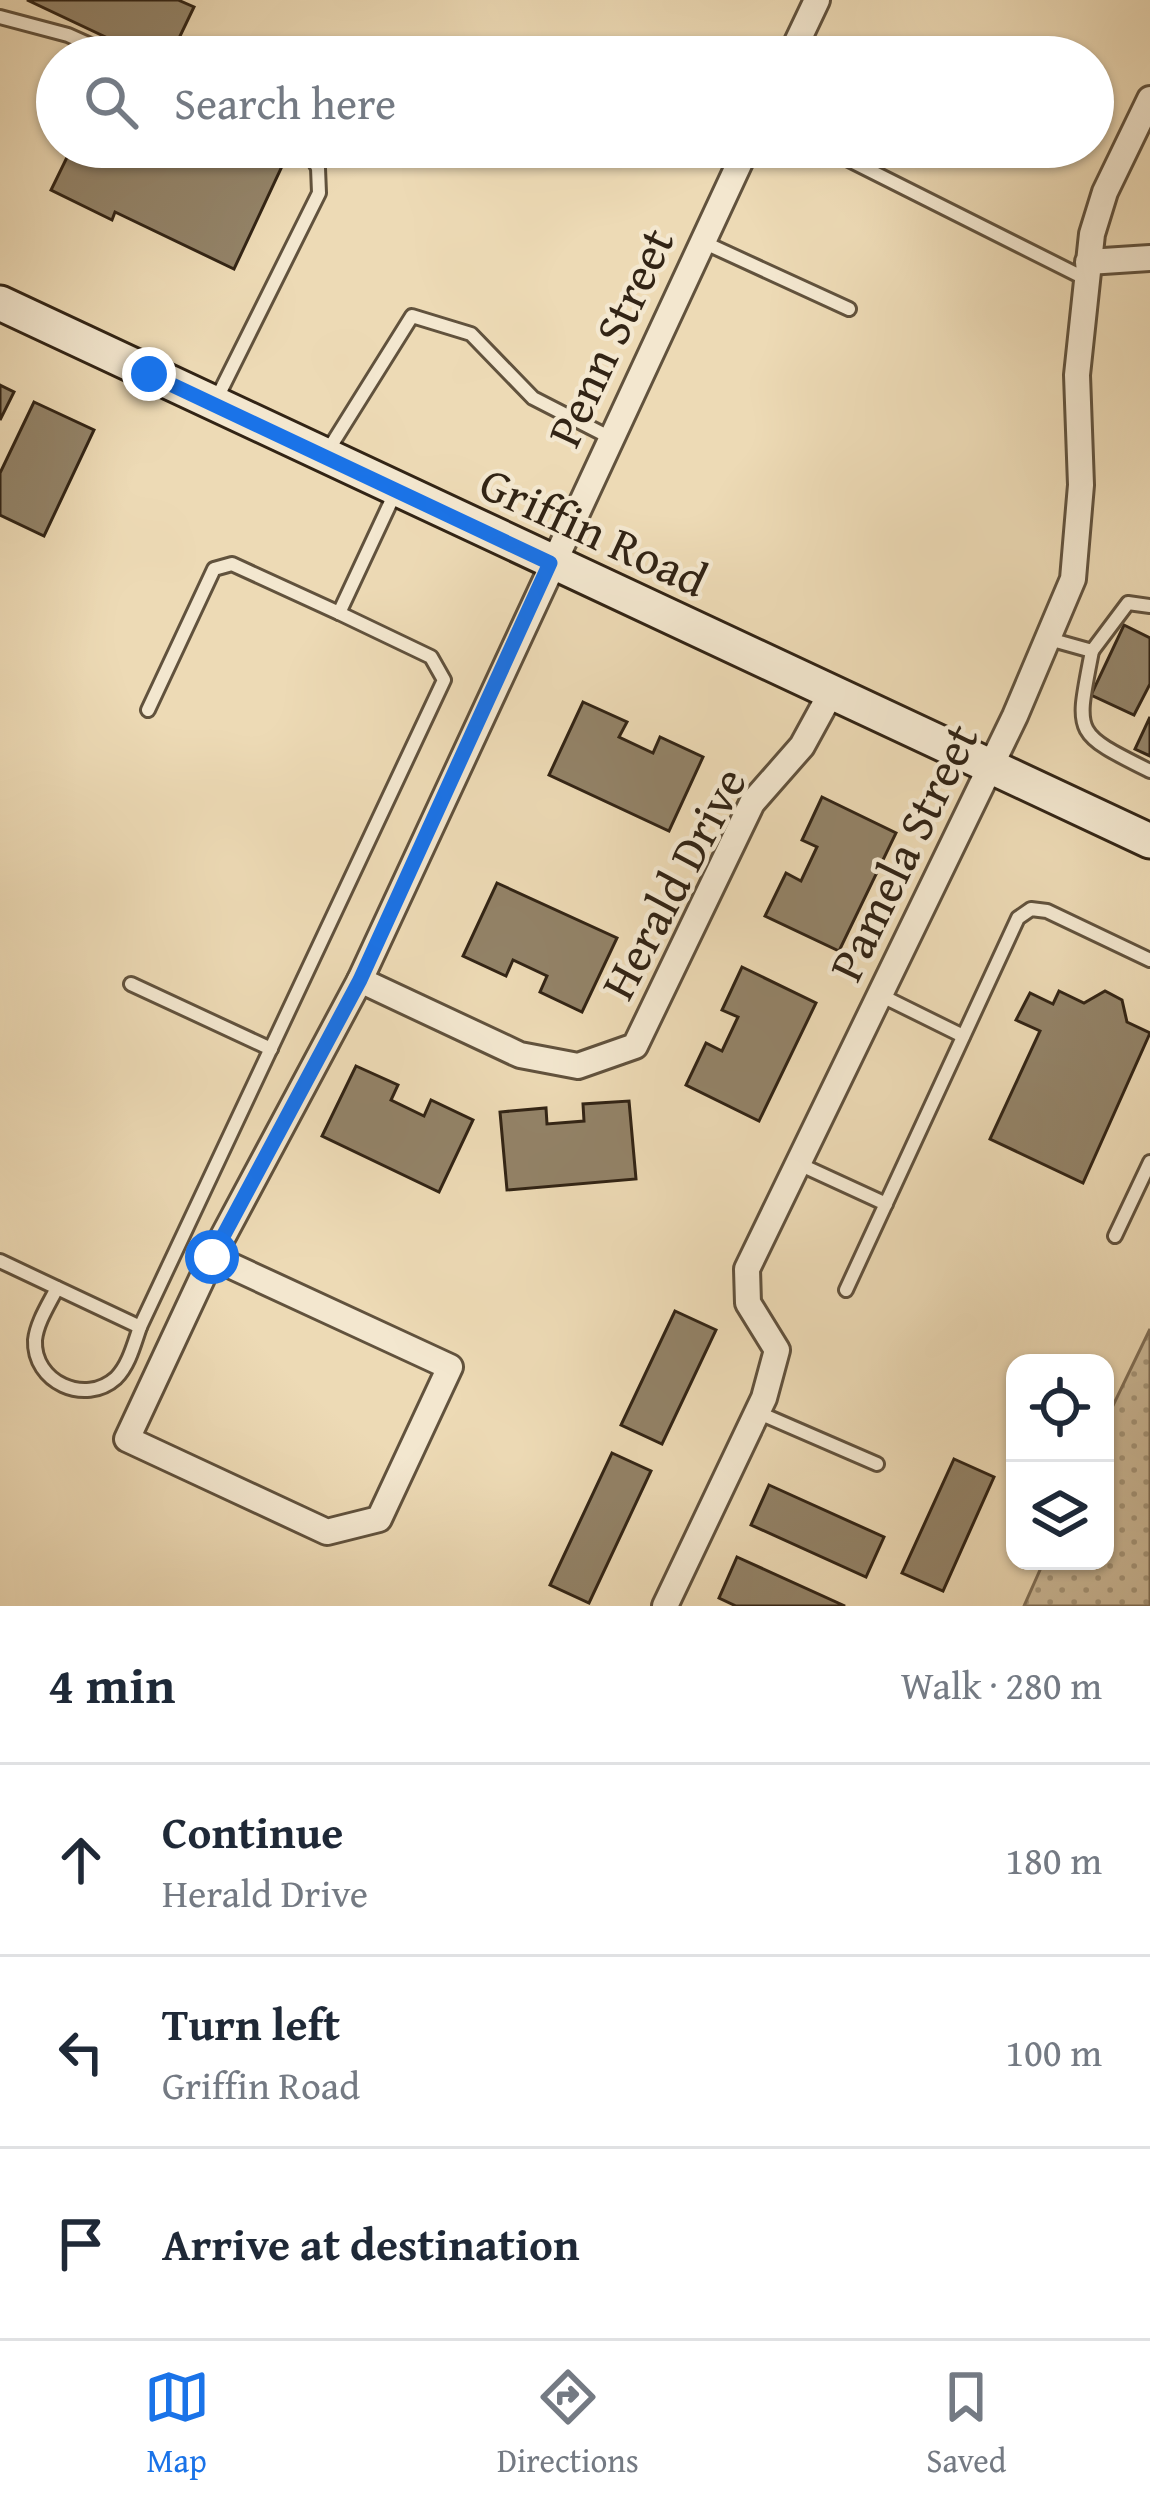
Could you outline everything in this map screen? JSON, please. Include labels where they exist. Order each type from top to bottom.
[{"type":"street","points":[[800,36],[817,0]]},
{"type":"street","name":"Pamela Street","points":[[665,1606],[758,1412],[777,1350],[748,1303],[747,1269],[990,767],[1072,579],[1078,549],[1077,375],[1087,271],[1105,192],[1150,100]]},
{"type":"street","name":"Penn Street","points":[[550,563],[737,168]]},
{"type":"street","points":[[1087,271],[1150,258]]},
{"type":"street","name":"Griffin Road","points":[[0,303],[1150,842]]},
{"type":"street","points":[[212,1257],[450,1367],[379,1520],[327,1532],[127,1439],[212,1257],[360,980],[550,563]]},
{"type":"street","name":"Herald Drive","points":[[360,980],[520,1055],[578,1066],[635,1046],[752,803],[802,746],[831,693]]},
{"type":"lane","points":[[0,17],[70,36]]},
{"type":"lane","points":[[213,405],[320,193],[318,168]]},
{"type":"lane","points":[[868,168],[1087,271]]},
{"type":"lane","points":[[702,242],[849,309]]},
{"type":"lane","points":[[324,458],[412,316],[471,334],[533,398],[609,437]]},
{"type":"lane","points":[[339,613],[395,492]]},
{"type":"lane","points":[[57,1288],[35,1340],[40,1364],[58,1384],[86,1390],[109,1383],[126,1364],[444,680],[431,656],[222,563],[214,569],[148,710]]},
{"type":"lane","points":[[1150,606],[1128,603],[1092,651],[1079,718],[1087,735],[1150,771]]},
{"type":"lane","points":[[1048,639],[1092,651]]},
{"type":"lane","points":[[846,1290],[1018,918],[1031,909],[1150,960]]},
{"type":"lane","points":[[131,984],[271,1049]]},
{"type":"lane","points":[[879,995],[963,1036]]},
{"type":"lane","points":[[1115,1236],[1150,1162]]},
{"type":"lane","points":[[798,1163],[886,1204]]},
{"type":"lane","points":[[0,1261],[140,1327]]},
{"type":"lane","points":[[758,1412],[877,1464]]},
{"type":"shaded area","points":[[1150,1329],[1150,1606],[1024,1606],[1040,1570],[1114,1570],[1114,1403]]},
{"type":"building","points":[[27,0],[178,0],[194,7],[180,36],[103,36]]},
{"type":"building","points":[[62,168],[281,168],[234,269],[115,212],[112,220],[51,190]]},
{"type":"building","points":[[0,385],[14,392],[0,420]]},
{"type":"building","points":[[34,402],[94,430],[44,536],[0,515],[0,473]]},
{"type":"building","points":[[1124,625],[1150,638],[1150,684],[1134,715],[1091,695]]},
{"type":"building","points":[[583,702],[627,722],[619,737],[653,753],[660,737],[703,757],[669,831],[549,775]]},
{"type":"building","points":[[1150,717],[1150,756],[1135,749]]},
{"type":"building","points":[[822,797],[896,833],[839,951],[765,916],[786,873],[801,881],[817,847],[802,840]]},
{"type":"building","points":[[497,883],[617,938],[582,1012],[540,992],[547,976],[513,960],[506,976],[463,956]]},
{"type":"building","points":[[742,967],[816,1003],[759,1121],[686,1085],[706,1043],[722,1051],[738,1017],[722,1010]]},
{"type":"building","points":[[1059,991],[1084,1003],[1105,991],[1122,1000],[1127,1022],[1150,1033],[1083,1183],[990,1139],[1040,1031],[1016,1020],[1030,993],[1053,1004]]},
{"type":"building","points":[[356,1066],[398,1085],[391,1100],[424,1116],[431,1100],[473,1120],[439,1192],[322,1136]]},
{"type":"building","points":[[629,1101],[636,1179],[507,1190],[500,1112],[546,1108],[547,1124],[584,1121],[583,1104]]},
{"type":"building","points":[[675,1311],[716,1330],[662,1444],[621,1425]]},
{"type":"building","points":[[612,1453],[651,1471],[589,1603],[550,1585]]},
{"type":"building","points":[[954,1459],[994,1477],[943,1591],[902,1573]]},
{"type":"building","points":[[769,1485],[884,1537],[866,1577],[751,1525]]},
{"type":"building","points":[[737,1557],[845,1606],[736,1606],[719,1598]]},
{"type":"route","points":[[149,374],[550,563],[360,980],[212,1257]]}]
